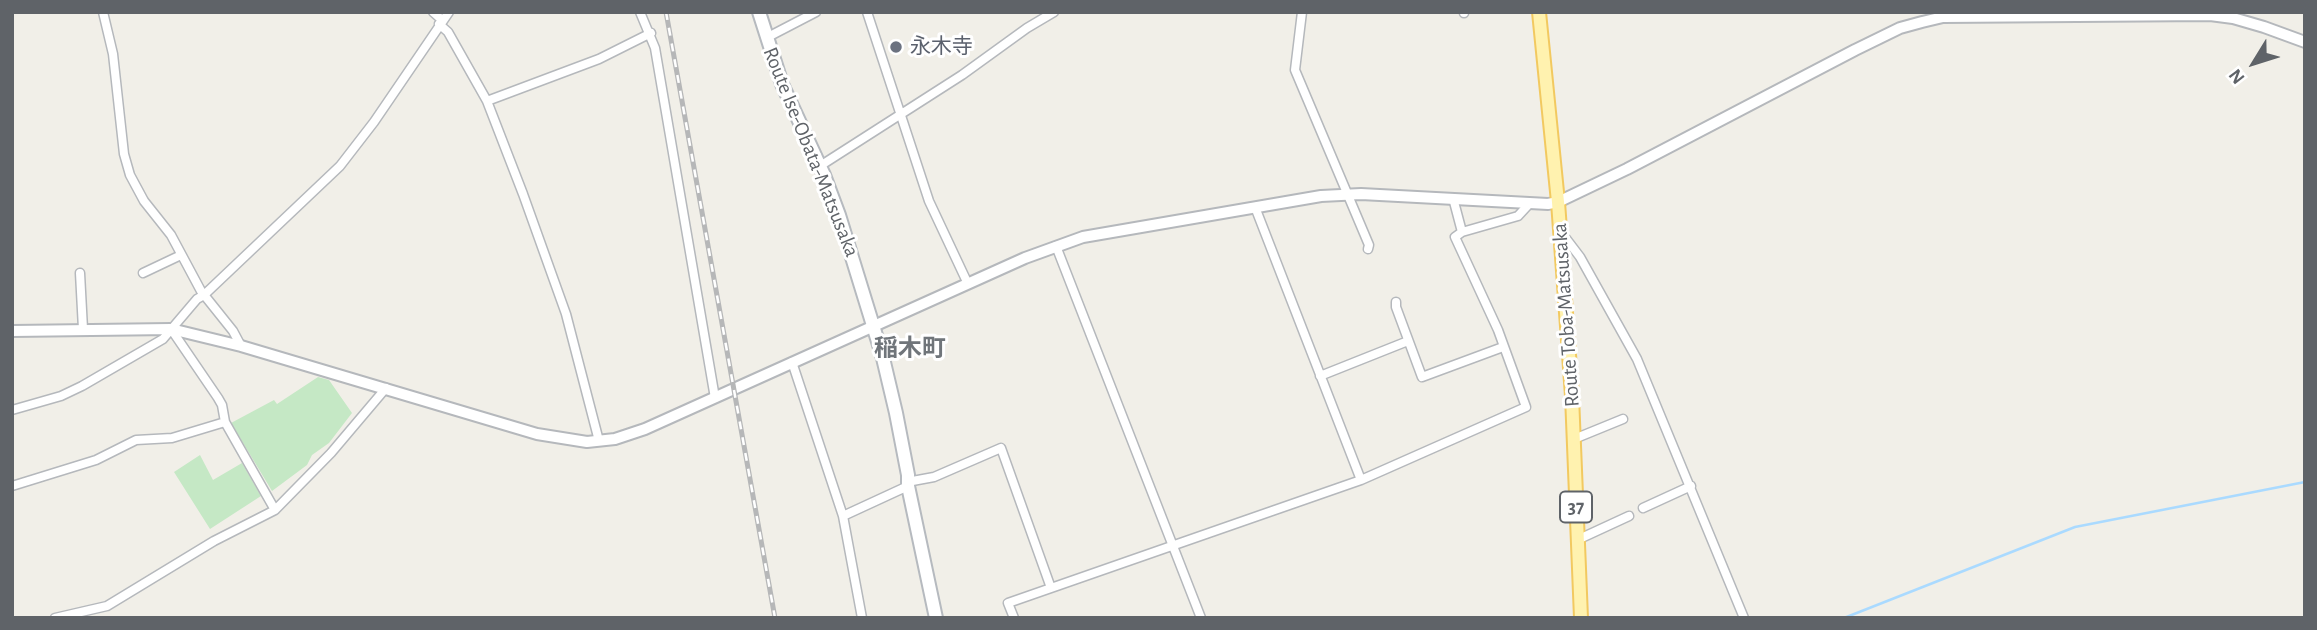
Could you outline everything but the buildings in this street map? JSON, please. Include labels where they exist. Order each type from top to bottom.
[{"type":"main road","name":"Route Ise-Obata-Matsusaka","points":[[759,12],[788,98],[820,166],[847,236],[874,327],[896,413],[908,475],[907,484],[936,618]]},
{"type":"main road","name":"Route Toba-Matsusaka","points":[[1539,12],[1559,202],[1574,439],[1581,618]]},
{"type":"street","points":[[103,12],[113,54],[127,166],[139,194],[171,235],[204,295],[242,346]]},
{"type":"street","points":[[433,12],[448,32],[488,101],[566,314],[599,441]]},
{"type":"street","points":[[12,410],[61,396],[163,339],[197,299],[340,166],[374,122],[449,12]]},
{"type":"street","points":[[640,12],[651,33],[658,61],[715,398]]},
{"type":"street","points":[[766,37],[816,12]]},
{"type":"street","points":[[867,12],[929,201],[968,284]]},
{"type":"street","points":[[820,166],[1054,12]]},
{"type":"street","points":[[1302,12],[1294,70],[1368,248]]},
{"type":"street","points":[[12,331],[171,328],[242,346],[537,434],[574,441],[599,441],[626,436],[1056,246],[1112,231],[1307,198],[1347,194],[1559,202],[1900,28],[1943,17],[2210,13],[2305,41]]},
{"type":"street","points":[[488,101],[590,62],[651,33]]},
{"type":"street","points":[[1453,198],[1462,232]]},
{"type":"street","points":[[1014,618],[1008,603],[1362,480],[1526,407],[1489,309],[1455,237],[1462,232],[1518,216],[1530,203]]},
{"type":"street","points":[[1255,207],[1362,480]]},
{"type":"street","points":[[1561,232],[1573,246],[1637,359],[1744,618]]},
{"type":"street","points":[[1056,246],[1201,618]]},
{"type":"street","points":[[143,273],[181,255]]},
{"type":"street","points":[[80,272],[83,329]]},
{"type":"street","points":[[1396,302],[1422,377],[1503,347]]},
{"type":"street","points":[[171,328],[218,398],[225,422],[275,510]]},
{"type":"street","points":[[1320,376],[1408,341]]},
{"type":"street","points":[[792,362],[843,516],[862,618]]},
{"type":"street","points":[[55,618],[107,606],[214,541],[275,510],[331,453],[386,388]]},
{"type":"street","points":[[1574,439],[1623,419]]},
{"type":"street","points":[[12,486],[96,460],[135,440],[172,438],[225,422]]},
{"type":"street","points":[[843,516],[907,484],[934,477],[1001,448],[1051,588]]},
{"type":"street","points":[[1643,508],[1691,486]]},
{"type":"street","points":[[1577,540],[1629,516]]},
{"type":"green space","points":[[318,377],[329,380],[352,413],[329,443],[312,455],[307,465],[272,491],[231,423],[274,400],[277,404]]},
{"type":"green space","points":[[200,455],[213,480],[242,463],[261,496],[210,529],[174,472]]},
{"type":"waterway","points":[[1844,618],[2075,527],[2305,482]]},
{"type":"railway","points":[[666,12],[775,618]]},
{"type":"place","name":"永木寺","points":[[896,47]]},
{"type":"district","name":"稲木町","points":[[910,349]]}]
